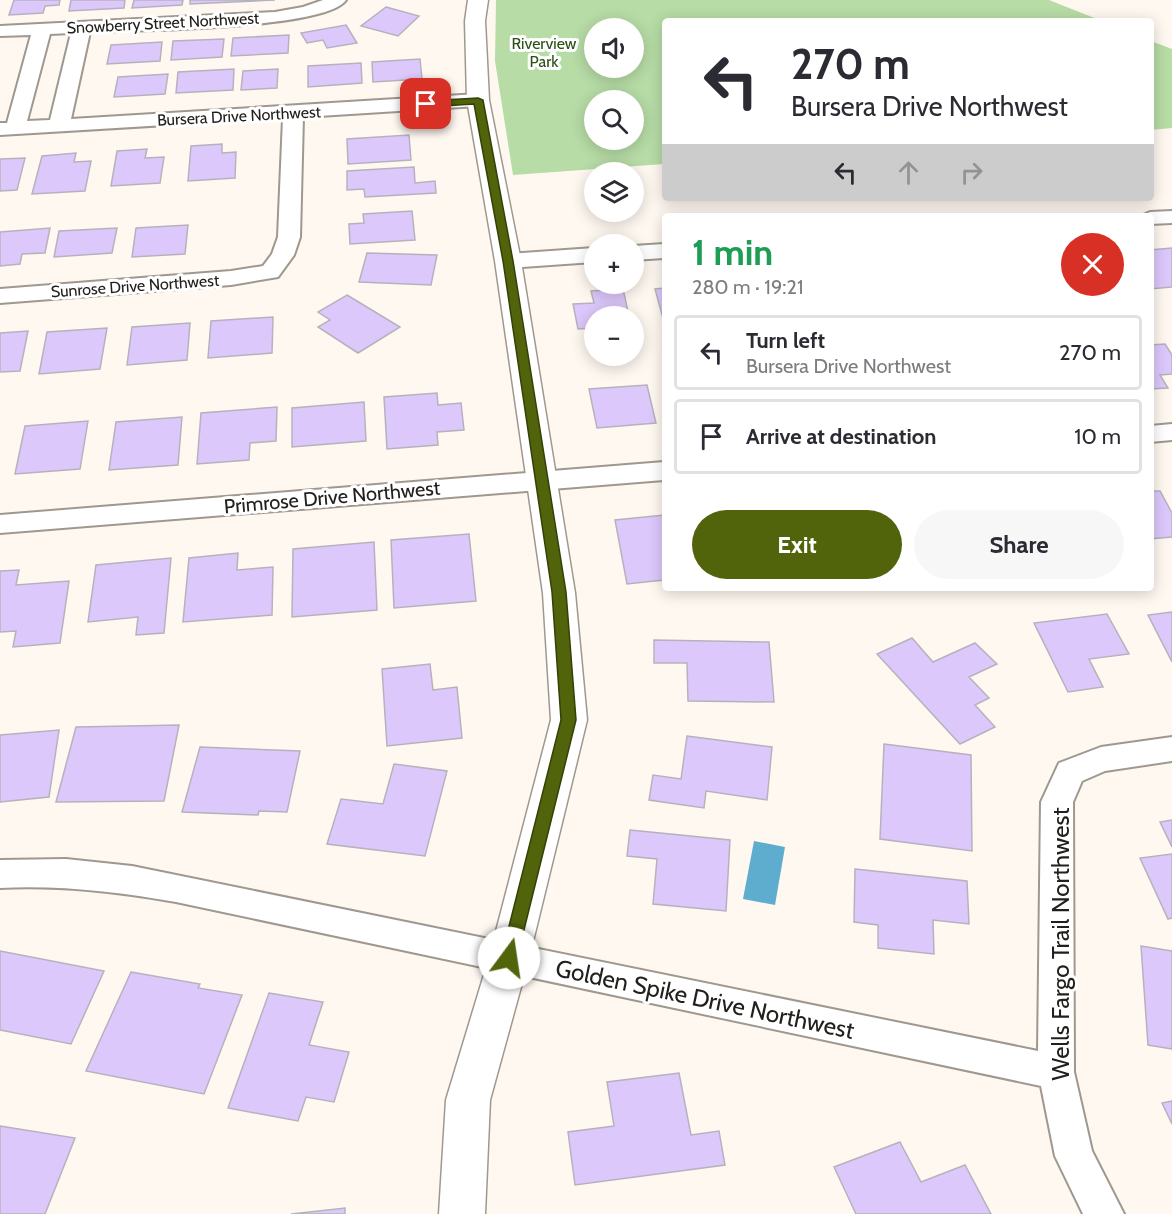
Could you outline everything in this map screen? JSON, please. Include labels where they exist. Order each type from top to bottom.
[{"type":"street","points":[[462,1214],[468,1100],[509,958],[569,720],[559,592],[508,261],[478,100],[475,21],[478,0]]},
{"type":"street","name":"Snowberry Street Northwest","points":[[0,32],[275,17],[303,14],[331,4]]},
{"type":"street","points":[[59,126],[82,27]]},
{"type":"street","points":[[8,129],[42,29]]},
{"type":"street","name":"Bursera Drive Northwest","points":[[8,129],[478,100]]},
{"type":"street","name":"Sunrose Drive Northwest","points":[[0,296],[231,278],[270,272],[283,255],[289,237],[293,113]]},
{"type":"street","points":[[1154,218],[1172,217]]},
{"type":"street","points":[[644,252],[662,251]]},
{"type":"street","points":[[508,261],[584,256]]},
{"type":"street","points":[[1154,434],[1172,432]]},
{"type":"street","name":"Primrose Drive Northwest","points":[[0,524],[662,471]]},
{"type":"street","name":"Wells Fargo Trail Northwest","points":[[1104,1214],[1074,1156],[1056,1072],[1057,802],[1070,772],[1101,759],[1172,749]]},
{"type":"street","name":"Golden Spike Drive Northwest","points":[[0,874],[38,871],[108,876],[176,888],[1056,1072]]},
{"type":"green space","name":"Riverview Park","points":[[496,0],[1049,0],[1094,18],[662,18],[662,164],[644,165],[644,162],[584,162],[584,170],[513,175],[495,61]]},
{"type":"green space","points":[[1154,42],[1172,49],[1172,128],[1154,130]]},
{"type":"water","points":[[754,841],[785,847],[775,905],[743,899]]},
{"type":"building","points":[[14,0],[60,0],[59,5],[45,6],[43,13],[9,15]]},
{"type":"building","points":[[71,0],[125,0],[124,8],[69,11]]},
{"type":"building","points":[[134,0],[183,0],[182,5],[132,8]]},
{"type":"building","points":[[190,0],[275,0],[190,4]]},
{"type":"building","points":[[386,7],[419,16],[398,36],[361,26]]},
{"type":"building","points":[[346,25],[357,43],[327,48],[323,40],[307,43],[301,33]]},
{"type":"building","points":[[289,35],[288,53],[231,56],[233,38]]},
{"type":"building","points":[[224,39],[222,57],[171,60],[173,41]]},
{"type":"building","points":[[162,42],[160,61],[107,64],[111,45]]},
{"type":"building","points":[[420,59],[422,79],[373,82],[372,62]]},
{"type":"building","points":[[361,63],[362,83],[308,87],[308,66]]},
{"type":"building","points":[[234,69],[233,90],[176,93],[178,72]]},
{"type":"building","points":[[278,69],[277,88],[241,90],[243,71]]},
{"type":"building","points":[[168,74],[165,94],[114,97],[118,77]]},
{"type":"building","points":[[409,135],[411,160],[348,164],[347,139]]},
{"type":"building","points":[[222,144],[222,153],[236,152],[235,178],[188,181],[191,146]]},
{"type":"building","points":[[147,149],[145,158],[164,157],[160,183],[111,186],[117,151]]},
{"type":"building","points":[[76,153],[74,162],[91,161],[85,191],[32,194],[42,156]]},
{"type":"building","points":[[25,158],[17,190],[0,191],[0,159]]},
{"type":"building","points":[[414,167],[415,183],[435,181],[436,193],[365,197],[364,189],[347,190],[347,171]]},
{"type":"building","points":[[412,211],[415,240],[350,244],[349,224],[364,223],[363,214]]},
{"type":"building","points":[[188,225],[185,254],[132,257],[136,228]]},
{"type":"building","points":[[50,228],[45,253],[22,254],[20,264],[0,266],[0,232]]},
{"type":"building","points":[[117,228],[112,253],[54,257],[59,231]]},
{"type":"building","points":[[1172,248],[1172,287],[1154,289],[1154,250]]},
{"type":"building","points":[[367,253],[437,255],[431,285],[359,282]]},
{"type":"building","points":[[662,288],[662,315],[655,289]]},
{"type":"building","points":[[592,294],[624,294],[627,306],[584,306],[584,329],[578,329],[573,304],[594,303]]},
{"type":"building","points":[[347,295],[400,327],[358,353],[318,327],[330,320],[318,312]]},
{"type":"building","points":[[273,317],[272,353],[208,358],[211,321]]},
{"type":"building","points":[[190,323],[187,360],[127,365],[132,327]]},
{"type":"building","points":[[107,328],[100,369],[39,374],[47,332]]},
{"type":"building","points":[[28,331],[20,371],[0,372],[0,333]]},
{"type":"building","points":[[1165,344],[1172,355],[1172,374],[1160,375],[1168,388],[1154,389],[1154,345]]},
{"type":"building","points":[[647,385],[656,423],[597,428],[589,389]]},
{"type":"building","points":[[437,393],[438,405],[461,403],[464,430],[437,432],[438,445],[387,449],[384,397]]},
{"type":"building","points":[[364,402],[366,441],[292,447],[292,408]]},
{"type":"building","points":[[277,407],[276,441],[250,443],[249,460],[197,464],[201,413]]},
{"type":"building","points":[[182,417],[178,465],[109,470],[116,422]]},
{"type":"building","points":[[88,421],[80,469],[15,474],[25,426]]},
{"type":"building","points":[[1154,491],[1160,491],[1172,513],[1172,537],[1154,539]]},
{"type":"building","points":[[662,515],[662,580],[627,584],[615,520]]},
{"type":"building","points":[[469,534],[476,601],[394,608],[391,540]]},
{"type":"building","points":[[374,542],[377,610],[292,617],[293,549]]},
{"type":"building","points":[[238,553],[237,570],[273,567],[272,615],[183,622],[189,558]]},
{"type":"building","points":[[171,558],[164,633],[136,635],[138,617],[88,622],[96,565]]},
{"type":"building","points":[[19,570],[16,585],[69,581],[60,643],[13,647],[16,631],[0,632],[0,571]]},
{"type":"building","points":[[1172,612],[1172,662],[1148,615]]},
{"type":"building","points":[[1107,614],[1129,654],[1089,659],[1103,687],[1068,692],[1034,623]]},
{"type":"building","points":[[912,638],[933,662],[975,643],[997,664],[969,677],[989,698],[975,705],[995,727],[960,744],[877,654]]},
{"type":"building","points":[[654,640],[769,642],[774,702],[688,701],[687,663],[654,663]]},
{"type":"building","points":[[430,664],[433,690],[457,687],[462,738],[387,746],[382,669]]},
{"type":"building","points":[[179,725],[164,801],[56,802],[76,727]]},
{"type":"building","points":[[59,730],[49,797],[0,802],[0,735]]},
{"type":"building","points":[[687,736],[772,747],[767,800],[706,791],[704,808],[649,800],[653,775],[681,779]]},
{"type":"building","points":[[884,744],[971,755],[972,851],[880,839]]},
{"type":"building","points":[[200,747],[300,751],[287,812],[259,811],[258,815],[182,812]]},
{"type":"building","points":[[394,764],[447,771],[425,856],[327,844],[341,799],[383,804]]},
{"type":"building","points":[[1172,820],[1172,847],[1160,822]]},
{"type":"building","points":[[630,830],[730,840],[726,911],[653,904],[657,859],[627,856]]},
{"type":"building","points":[[1172,854],[1172,918],[1168,919],[1140,858]]},
{"type":"building","points":[[855,869],[967,881],[969,924],[933,920],[934,954],[878,948],[878,925],[854,922]]},
{"type":"building","points":[[1141,946],[1172,951],[1172,1049],[1148,1045]]},
{"type":"building","points":[[0,951],[104,971],[71,1044],[0,1030]]},
{"type":"building","points":[[131,972],[200,984],[198,988],[242,995],[204,1094],[86,1071]]},
{"type":"building","points":[[269,993],[323,1002],[309,1045],[349,1052],[334,1102],[306,1097],[298,1121],[228,1108]]},
{"type":"building","points":[[679,1073],[691,1135],[719,1131],[725,1165],[575,1185],[568,1132],[614,1126],[607,1082]]},
{"type":"building","points":[[1172,1101],[1172,1124],[1162,1103]]},
{"type":"building","points":[[0,1126],[75,1138],[45,1214],[0,1214]]},
{"type":"building","points":[[900,1142],[921,1182],[965,1165],[991,1214],[856,1214],[834,1167]]},
{"type":"building","points":[[345,1208],[345,1214],[291,1214]]},
{"type":"route","points":[[426,104],[478,100],[508,261],[559,592],[569,720],[509,958]]}]
